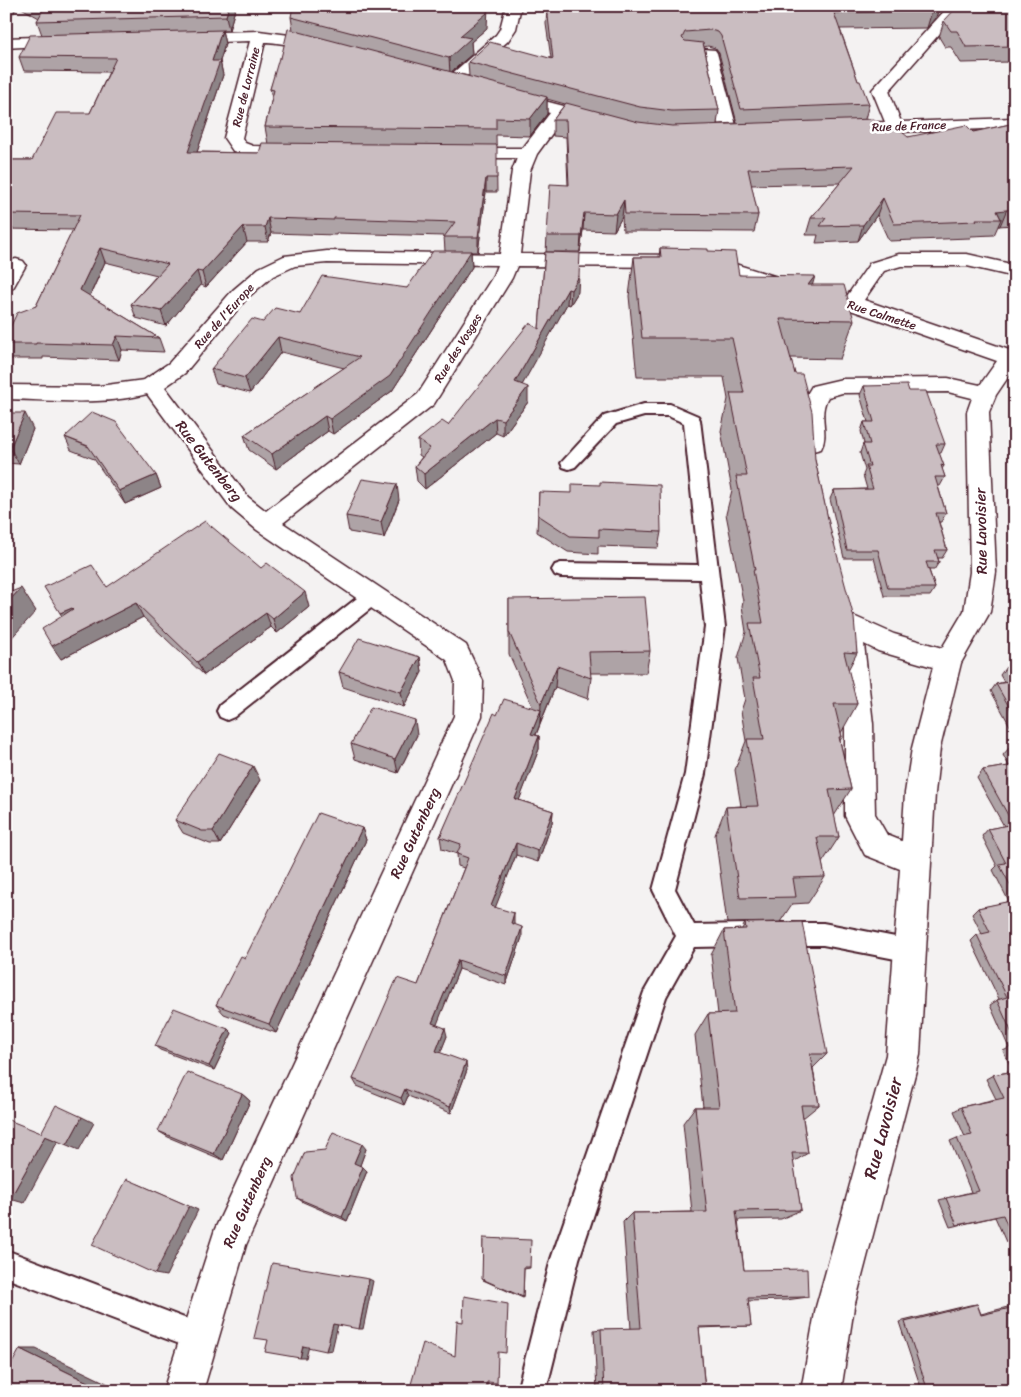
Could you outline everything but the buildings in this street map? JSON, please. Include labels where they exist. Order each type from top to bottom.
[{"type":"street","points":[[453,81],[502,38],[508,29],[514,6]]},
{"type":"street","points":[[895,127],[880,90],[957,6]]},
{"type":"street","points":[[172,39],[259,36],[298,39],[335,49]]},
{"type":"street","name":"Rue de Lorraine","points":[[259,36],[233,138],[239,147],[251,150],[310,151]]},
{"type":"street","points":[[6,43],[84,41]]},
{"type":"street","points":[[689,53],[709,53],[729,133]]},
{"type":"street","points":[[435,76],[471,86]]},
{"type":"street","points":[[498,93],[608,124]]},
{"type":"street","name":"Rue des Vosges","points":[[266,524],[426,399],[502,278],[509,260],[521,171],[528,153],[560,111]]},
{"type":"street","name":"Rue de France","points":[[827,130],[1015,122]]},
{"type":"street","points":[[710,134],[749,132]]},
{"type":"street","points":[[439,152],[528,153]]},
{"type":"street","name":"Rue de l'Europe","points":[[6,392],[99,393],[134,390],[152,385],[177,368],[240,294],[266,272],[291,260],[327,256],[509,260]]},
{"type":"street","name":"Rue Calmette","points":[[509,260],[692,261],[728,268],[820,297],[852,304],[1012,359]]},
{"type":"street","points":[[852,304],[877,267],[899,260],[967,260],[1015,271]]},
{"type":"street","points":[[6,284],[16,265]]},
{"type":"street","name":"Rue Lavoisier","points":[[821,1391],[835,1307],[903,1055],[920,793],[926,748],[948,661],[977,612],[984,572],[978,412],[985,394],[1012,359]]},
{"type":"street","name":"Rue Gutenberg","points":[[152,385],[240,503],[266,524],[457,652],[469,681],[468,716],[228,1242],[198,1336],[183,1391]]},
{"type":"street","points":[[814,460],[811,406],[820,391],[842,386],[948,386],[985,394]]},
{"type":"street","points":[[916,861],[876,845],[860,816],[859,724],[846,613],[887,643],[948,661]]},
{"type":"lane","points":[[569,463],[610,420],[644,410],[670,410],[692,420],[715,627],[695,774],[664,890],[688,936]]},
{"type":"lane","points":[[561,570],[709,572]]},
{"type":"lane","points":[[227,711],[373,596]]},
{"type":"lane","points":[[688,936],[823,934],[911,951]]},
{"type":"lane","points":[[531,1391],[565,1258],[656,992],[688,936]]},
{"type":"lane","points":[[6,1264],[198,1336]]}]
